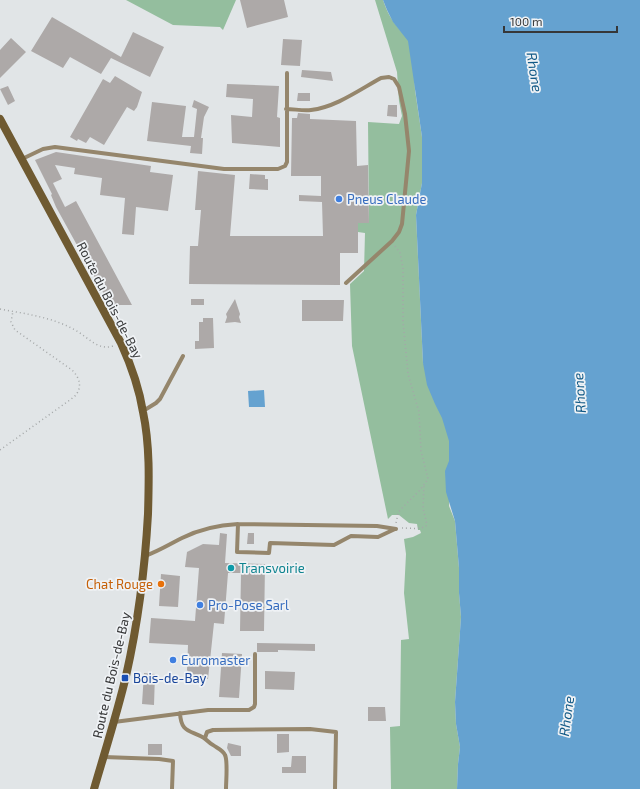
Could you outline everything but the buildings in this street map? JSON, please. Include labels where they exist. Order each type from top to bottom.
[{"type":"main road","name":"Route du Bois-de-Bay","points":[[0,119],[121,343],[131,367],[143,411],[149,464],[145,556],[134,638],[114,722],[94,789]]},
{"type":"lane","points":[[22,160],[43,149],[55,147],[224,169],[278,169],[285,166],[287,162],[287,73]]},
{"type":"lane","points":[[286,109],[309,110],[325,107],[336,103],[381,78],[389,77],[394,79],[401,91],[409,151],[404,217],[399,232],[392,241],[346,282]]},
{"type":"lane","points":[[143,411],[160,399],[183,356]]},
{"type":"lane","points":[[238,524],[236,552],[264,553],[270,553],[270,543],[334,545],[351,536],[378,537],[396,528]]},
{"type":"lane","points":[[145,556],[156,552],[189,534],[219,525],[377,526],[396,528]]},
{"type":"lane","points":[[114,722],[221,709],[246,711],[252,709],[254,704],[255,654]]},
{"type":"lane","points":[[180,713],[182,725],[188,731],[205,738],[209,744],[222,750],[226,755],[226,789]]},
{"type":"lane","points":[[205,738],[207,732],[213,730],[310,729],[336,732],[335,789]]},
{"type":"lane","points":[[103,757],[173,761],[172,789]]},
{"type":"path","points":[[392,241],[400,253],[403,268],[403,314],[408,374],[419,412],[421,451],[428,479],[400,510],[396,528],[421,528],[426,526],[427,524],[423,508],[424,484]]},
{"type":"path","points":[[0,309],[55,321],[77,331],[97,345],[104,347],[108,348],[121,343]]},
{"type":"path","points":[[0,450],[74,397],[77,394],[80,385],[78,377],[72,370],[15,330],[11,322],[13,311]]},
{"type":"green space","points":[[126,0],[236,0],[223,30],[220,27],[173,25]]},
{"type":"green space","points":[[375,0],[383,0],[390,16],[400,30],[412,31],[415,90],[422,137],[422,183],[416,215],[423,363],[453,390],[449,506],[455,521],[461,617],[455,702],[456,724],[460,747],[457,789],[391,789],[390,727],[400,726],[401,640],[409,639],[404,593],[406,554],[404,539],[421,533],[420,530],[418,530],[417,524],[409,523],[399,515],[392,515],[388,519],[352,346],[350,284],[364,271],[365,233],[358,232],[358,223],[369,223],[368,122],[399,124],[402,116],[399,101],[397,72]]},
{"type":"water","name":"Rhone","points":[[383,0],[640,0],[640,789],[457,789],[460,747],[456,724],[455,702],[461,617],[459,568],[455,521],[446,492],[445,471],[449,461],[449,441],[442,418],[427,385],[423,363],[416,215],[422,183],[422,137],[408,41],[393,22]]},
{"type":"water","points":[[264,390],[265,407],[249,407],[248,391]]},
{"type":"place","name":"Pneus Claude","points":[[339,199]]},
{"type":"place","name":"Transvoirie","points":[[231,568]]},
{"type":"place","name":"Chat Rouge","points":[[161,584]]},
{"type":"place","name":"Pro-Pose Sarl","points":[[200,605]]},
{"type":"place","name":"Euromaster","points":[[173,660]]},
{"type":"place","name":"Bois-de-Bay","points":[[125,678]]}]
